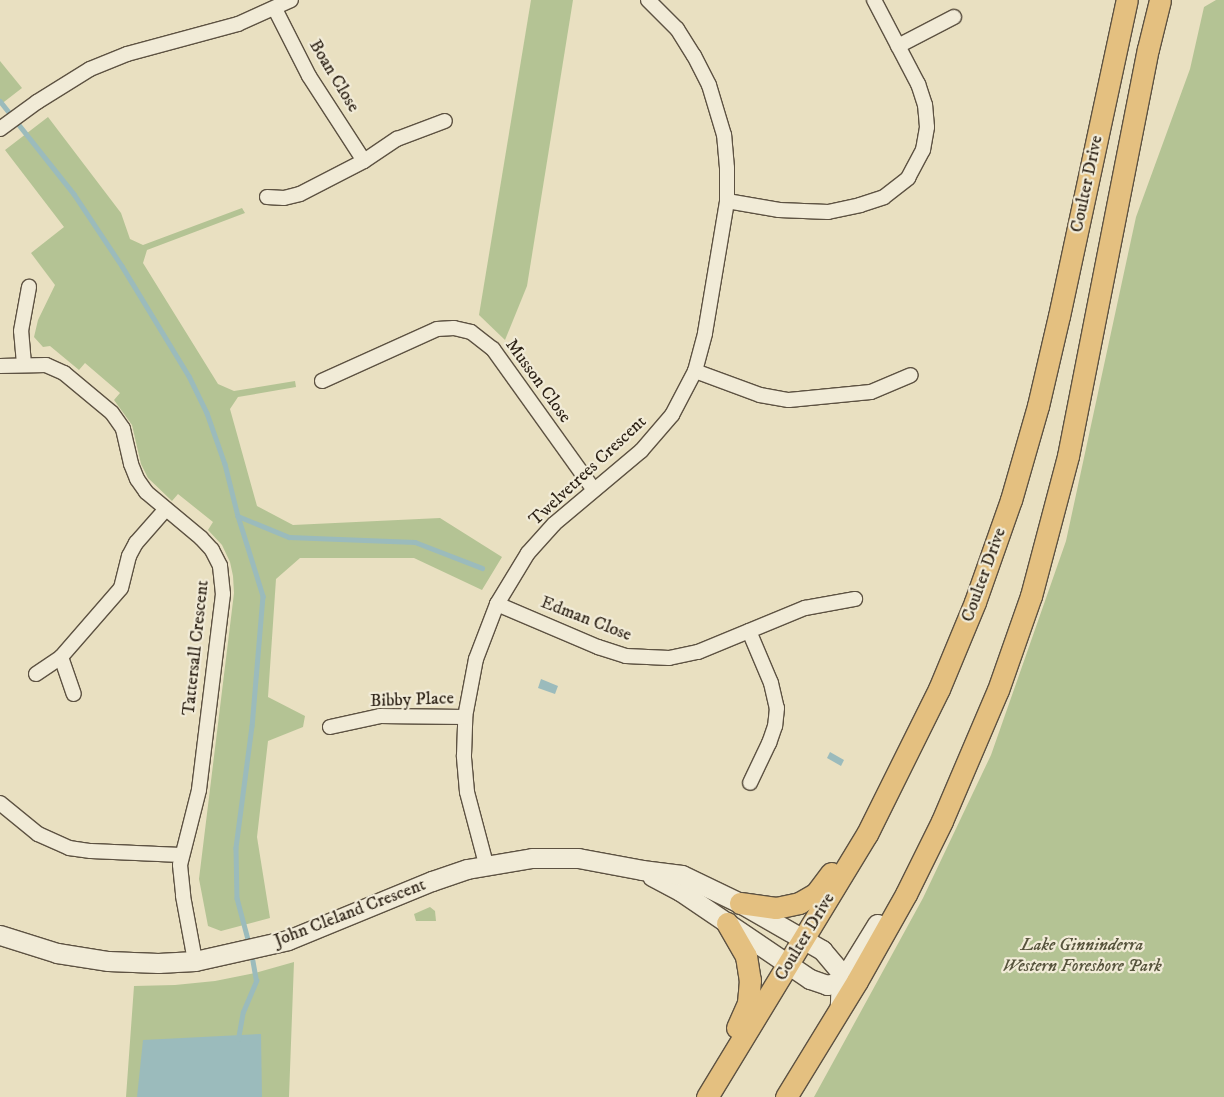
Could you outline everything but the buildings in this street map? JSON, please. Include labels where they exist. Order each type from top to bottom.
[{"type":"main road","name":"Coulter Drive","points":[[707,1097],[867,834],[939,689],[975,602],[1011,500],[1038,406],[1127,0]]},
{"type":"main road","name":"Coulter Drive","points":[[786,1097],[840,1009],[906,894],[970,758],[1031,596],[1068,456],[1148,48],[1160,0]]},
{"type":"main road","points":[[740,903],[776,908],[799,903],[816,893],[849,846],[867,834]]},
{"type":"main road","points":[[727,922],[746,956],[750,980],[748,1003],[737,1029],[728,1062]]},
{"type":"street","points":[[8,123],[71,79],[90,69],[127,54],[238,24],[275,9],[290,0]]},
{"type":"street","name":"Twelvetrees Crescent","points":[[486,864],[467,792],[464,754],[465,717],[476,659],[496,604],[528,553],[554,524],[652,440],[672,416],[695,371],[705,333],[727,201],[724,134],[709,85],[694,56],[677,30],[648,0]]},
{"type":"street","points":[[727,201],[779,210],[811,213],[860,205],[893,192],[908,178],[919,160],[927,128],[925,105],[918,84],[874,0]]},
{"type":"street","name":"Boan Close","points":[[275,9],[309,76],[364,161]]},
{"type":"street","points":[[898,46],[954,17]]},
{"type":"street","points":[[267,197],[284,198],[300,194],[364,161],[397,139],[445,121]]},
{"type":"street","points":[[24,364],[22,331],[30,287]]},
{"type":"street","name":"Musson Close","points":[[322,381],[437,329],[454,328],[471,332],[493,349],[594,490]]},
{"type":"street","name":"Tattersall Crescent","points":[[0,366],[46,365],[64,372],[112,413],[123,429],[130,464],[136,479],[146,492],[212,550],[223,575],[223,594],[199,790],[181,854],[182,896],[195,961]]},
{"type":"street","points":[[695,371],[760,395],[789,400],[870,392],[911,375]]},
{"type":"street","points":[[36,674],[60,657],[121,588],[129,556],[136,544],[166,509]]},
{"type":"street","name":"Edman Close","points":[[496,604],[598,647],[640,658],[669,658],[698,652],[805,608],[855,599]]},
{"type":"street","points":[[749,631],[771,683],[777,708],[775,726],[769,743],[750,783]]},
{"type":"street","points":[[60,657],[74,694]]},
{"type":"street","name":"Bibby Place","points":[[330,726],[380,716],[465,717]]},
{"type":"street","points":[[0,803],[38,834],[69,848],[91,851],[181,854]]},
{"type":"street","name":"John Cleland Crescent","points":[[0,935],[57,953],[108,962],[158,964],[195,961],[275,944],[432,881],[486,864],[532,858],[578,858],[642,870],[682,875],[740,903],[804,939],[822,950],[835,963],[841,973],[840,1009]]},
{"type":"street","name":"John Cleland Crescent","points":[[642,870],[680,890],[810,980],[827,985],[842,982],[888,905],[906,894]]},
{"type":"green space","points":[[531,0],[573,0],[527,286],[505,340],[479,315]]},
{"type":"green space","name":"Lake Ginninderra Western Foreshore Park","points":[[1216,0],[1224,0],[1224,1097],[814,1097],[923,898],[991,755],[1066,541],[1136,217],[1190,69],[1204,7]]},
{"type":"green space","points":[[0,61],[22,88],[0,105]]},
{"type":"green space","points":[[48,117],[121,213],[130,239],[143,245],[242,208],[245,213],[147,250],[143,263],[218,384],[234,391],[295,381],[296,387],[238,397],[230,409],[257,506],[293,525],[440,518],[502,557],[482,590],[414,558],[300,558],[276,579],[268,697],[305,716],[303,727],[268,741],[257,837],[270,918],[221,931],[208,926],[199,879],[234,593],[233,576],[230,562],[222,545],[208,530],[213,522],[178,494],[172,501],[148,478],[141,464],[132,425],[114,400],[120,393],[85,363],[79,370],[50,346],[43,347],[34,337],[38,320],[55,285],[31,253],[64,227],[5,150]]},
{"type":"green space","points":[[430,907],[435,911],[436,921],[416,921],[414,914]]},
{"type":"green space","points":[[294,962],[289,1097],[126,1097],[134,986],[175,985],[215,981],[255,973]]},
{"type":"water","points":[[541,679],[558,686],[555,694],[538,688]]},
{"type":"water","points":[[830,752],[844,760],[841,766],[827,758]]},
{"type":"water","points":[[261,1034],[262,1097],[137,1097],[143,1040]]},
{"type":"waterway","points":[[0,101],[74,194],[122,266],[189,376],[207,413],[225,464],[238,516],[289,537],[415,542],[482,568]]},
{"type":"waterway","points":[[238,516],[263,596],[252,726],[236,848],[237,898],[249,943]]},
{"type":"waterway","points":[[238,1039],[243,1012],[256,981],[251,953]]}]
